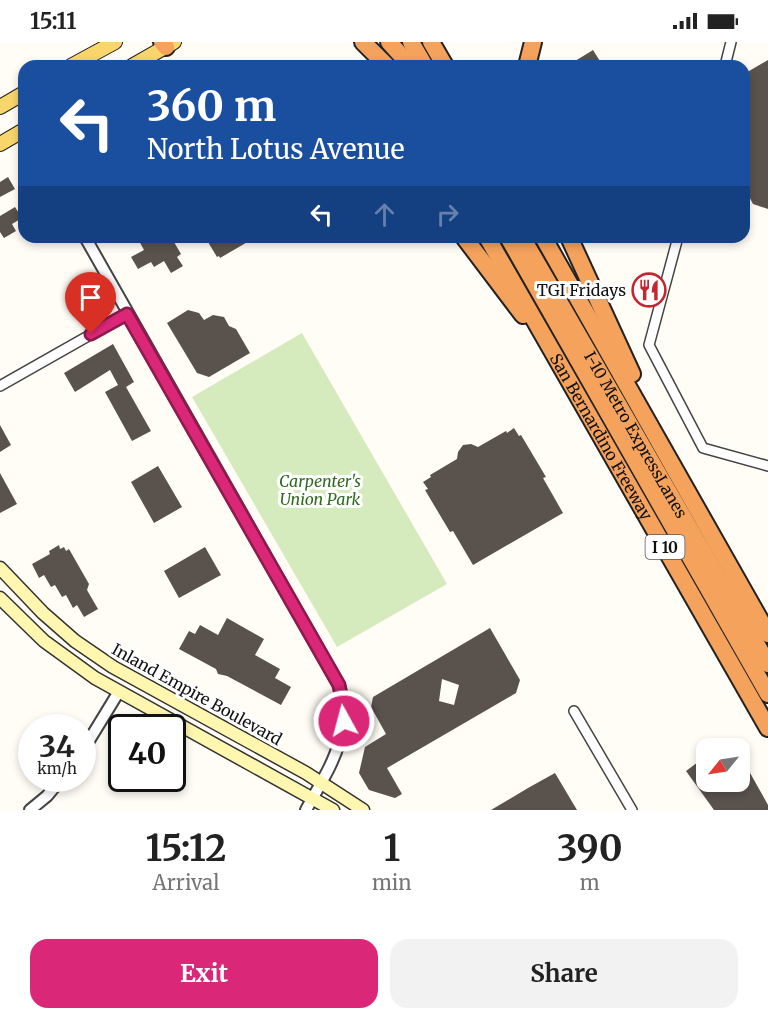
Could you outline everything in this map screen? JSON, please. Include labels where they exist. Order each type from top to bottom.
[{"type":"highway","points":[[363,42],[382,60]]},
{"type":"highway","points":[[376,42],[385,60]]},
{"type":"highway","points":[[389,42],[409,60]]},
{"type":"highway","points":[[396,42],[411,60]]},
{"type":"highway","points":[[411,42],[414,60]]},
{"type":"highway","points":[[431,42],[442,60]]},
{"type":"highway","points":[[528,60],[533,42]]},
{"type":"highway","points":[[469,243],[561,366]]},
{"type":"highway","name":"San Bernardino Freeway","points":[[491,243],[768,728]]},
{"type":"highway","name":"I-10 Metro ExpressLanes","points":[[511,243],[768,694]]},
{"type":"highway","name":"I-10 Metro ExpressLanes","points":[[525,243],[768,664]]},
{"type":"highway","name":"I 10","points":[[546,243],[768,634]]},
{"type":"highway","points":[[572,243],[631,370],[646,417]]},
{"type":"main road","points":[[82,60],[115,42]]},
{"type":"main road","points":[[142,60],[167,44]]},
{"type":"main road","points":[[0,107],[18,96]]},
{"type":"main road","points":[[0,144],[18,134]]},
{"type":"main road","name":"Inland Empire Boulevard","points":[[0,568],[43,613],[75,641],[128,677],[321,782],[363,810]]},
{"type":"main road","points":[[0,598],[65,658],[118,693],[333,810]]},
{"type":"main road","points":[[118,693],[128,677]]},
{"type":"street","points":[[726,60],[731,42]]},
{"type":"street","points":[[88,243],[339,685],[343,713],[341,738],[335,756],[306,810]]},
{"type":"street","points":[[676,243],[650,345],[703,448],[768,466]]},
{"type":"street","points":[[0,386],[127,314]]},
{"type":"street","points":[[96,729],[118,693]]},
{"type":"street","points":[[574,711],[632,810]]},
{"type":"street","points":[[30,810],[50,792]]},
{"type":"green space","name":"Carpenter's Union Park","points":[[302,333],[447,584],[337,647],[192,397]]},
{"type":"building","points":[[593,50],[599,60],[577,60]]},
{"type":"building","points":[[768,60],[768,209],[753,204],[750,198],[750,70]]},
{"type":"building","points":[[8,177],[15,189],[0,197],[0,182]]},
{"type":"building","points":[[15,207],[18,212],[18,220],[12,224],[16,231],[4,238],[0,232],[0,216]]},
{"type":"building","points":[[140,243],[175,243],[181,254],[177,257],[183,266],[171,273],[164,261],[154,267],[151,262],[138,269],[131,257],[144,250]]},
{"type":"building","points":[[209,243],[246,243],[220,258]]},
{"type":"building","points":[[188,310],[199,313],[204,320],[213,315],[224,317],[229,326],[236,329],[250,353],[209,377],[197,373],[167,323]]},
{"type":"building","points":[[113,344],[134,382],[126,387],[151,431],[132,441],[105,392],[118,385],[110,370],[75,392],[64,373]]},
{"type":"building","points":[[0,425],[11,445],[0,452]]},
{"type":"building","points":[[514,428],[519,436],[521,435],[546,477],[543,478],[563,513],[473,565],[453,531],[450,532],[425,490],[428,489],[423,482],[431,477],[430,475],[457,459],[458,452],[463,445],[471,444],[478,447]]},
{"type":"building","points":[[158,466],[182,507],[154,523],[131,482]]},
{"type":"building","points":[[0,473],[17,504],[0,513]]},
{"type":"building","points":[[59,545],[60,549],[64,547],[66,551],[69,549],[89,584],[87,590],[98,609],[84,617],[77,605],[73,608],[66,595],[62,597],[55,585],[51,587],[44,575],[39,578],[32,564],[50,554],[49,551]]},
{"type":"building","points":[[205,547],[221,575],[179,598],[164,571]]},
{"type":"building","points":[[227,618],[264,639],[255,655],[280,669],[275,678],[291,687],[281,705],[227,676],[218,674],[216,669],[179,649],[189,631],[195,634],[200,625],[218,635]]},
{"type":"building","points":[[490,628],[520,680],[516,693],[387,768],[402,794],[395,798],[369,790],[359,773],[365,747],[386,734],[371,707],[373,697]],"holes":[[[442,679],[459,685],[454,705],[439,701]]]},
{"type":"building","points":[[696,764],[696,785],[686,771]]},
{"type":"building","points":[[555,773],[577,810],[491,810],[528,788]]},
{"type":"building","points":[[750,773],[768,805],[768,810],[714,810],[701,792],[750,792]]},
{"type":"place","name":"TGI Fridays","points":[[649,290]]},
{"type":"route","points":[[91,334],[127,314],[339,685],[344,721]]}]
